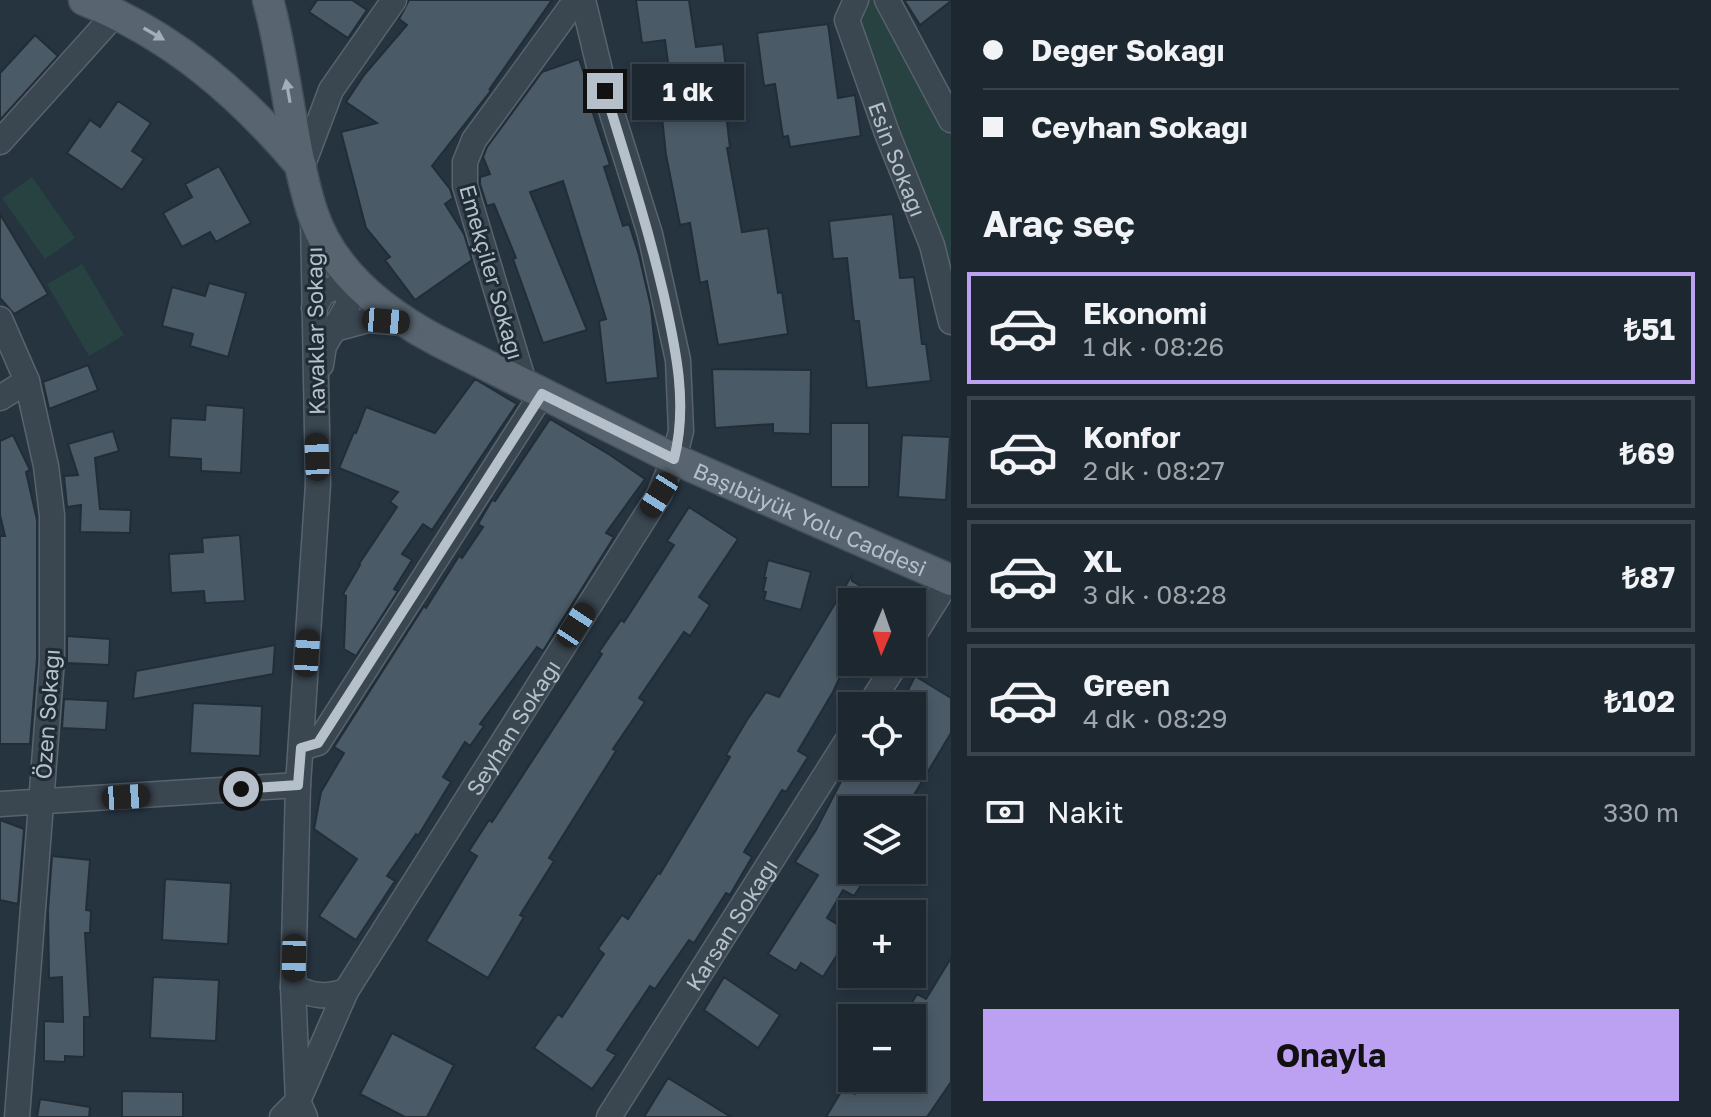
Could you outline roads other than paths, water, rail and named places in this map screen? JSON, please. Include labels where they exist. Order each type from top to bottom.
[{"type":"main road","name":"Başıbüyük Yolu Caddesi","points":[[84,0],[161,37],[205,68],[264,123],[302,167],[313,214],[334,255],[353,279],[403,323],[674,459],[950,580]]},
{"type":"main road","points":[[268,0],[280,46],[302,167]]},
{"type":"street","points":[[280,46],[282,0]]},
{"type":"street","points":[[302,167],[331,90],[394,0]]},
{"type":"street","name":"Emekçiler Sokağı","points":[[533,390],[465,186],[465,162],[474,140],[576,0]]},
{"type":"street","name":"Seyhan Sokağı","points":[[295,1112],[346,991],[659,495],[674,459],[681,431],[678,360],[650,234],[605,91],[583,0]]},
{"type":"street","name":"Esin Sokağı","points":[[856,0],[847,20],[932,245],[951,322]]},
{"type":"street","points":[[887,0],[951,120]]},
{"type":"street","points":[[0,142],[116,13]]},
{"type":"street","name":"Kavaklar Sokağı","points":[[295,1112],[293,987],[298,785],[318,484],[313,214]]},
{"type":"street","points":[[314,308],[323,293],[353,279]]},
{"type":"street","points":[[315,403],[324,346],[347,307],[353,279]]},
{"type":"street","name":"Özen Sokağı","points":[[0,319],[27,381],[46,466],[52,515],[52,660],[17,1117]]},
{"type":"street","points":[[335,329],[368,320],[403,323]]},
{"type":"street","points":[[0,398],[27,381]]},
{"type":"street","points":[[301,748],[318,743],[533,390]]},
{"type":"street","points":[[926,617],[950,580]]},
{"type":"street","name":"Karsan Sokağı","points":[[609,1117],[838,755]]},
{"type":"street","points":[[0,804],[298,785]]},
{"type":"street","points":[[293,987],[313,996],[331,996],[346,991]]}]
